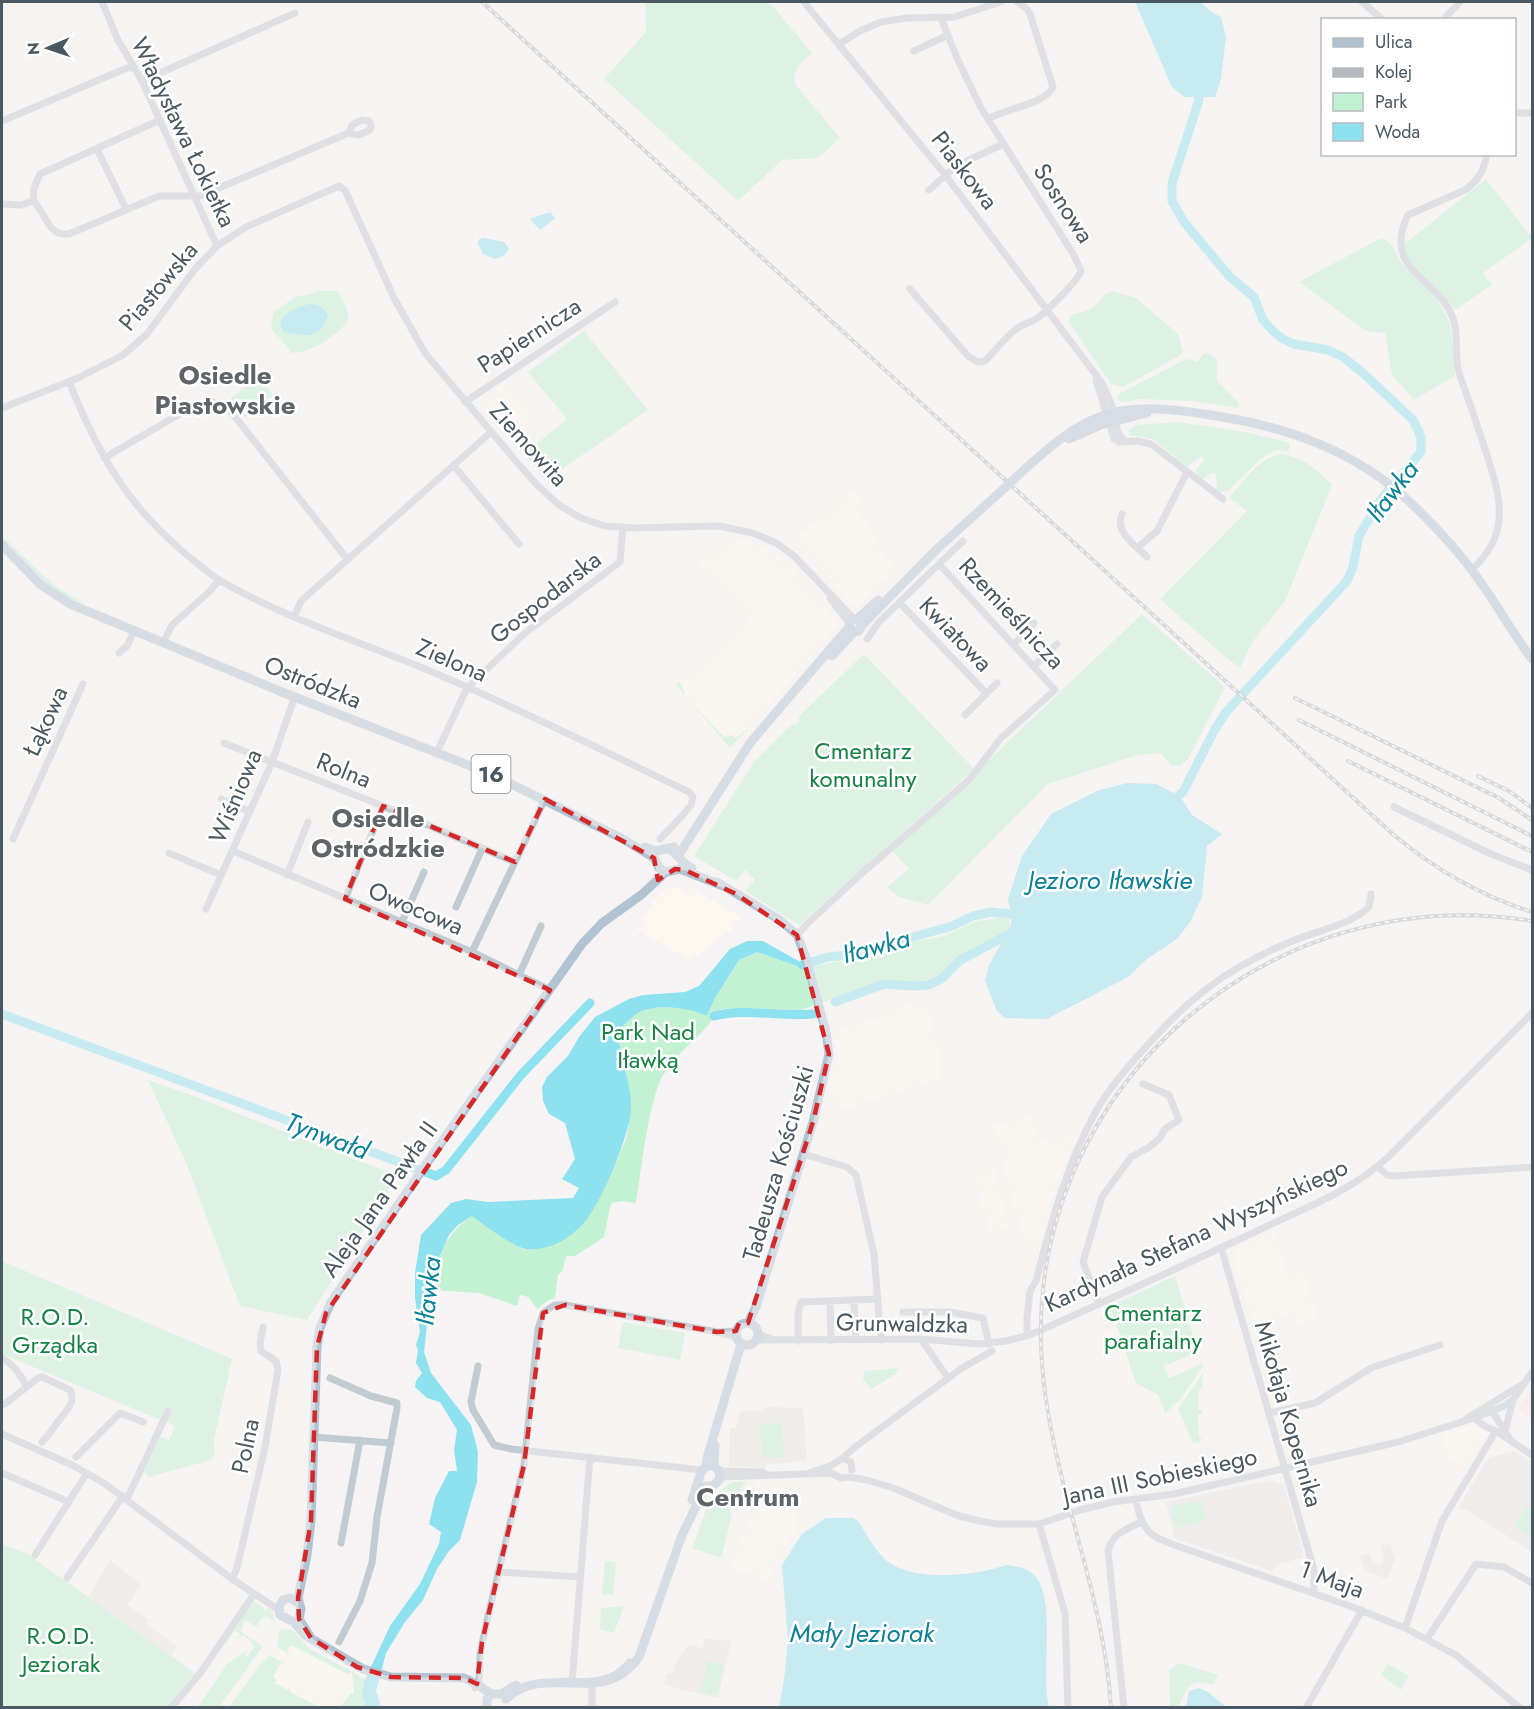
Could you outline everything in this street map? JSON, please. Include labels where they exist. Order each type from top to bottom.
[{"type":"main road","name":"Aleja Jana Pawła II","points":[[287,1603],[298,1598],[303,1574],[311,1521],[316,1354],[323,1321],[337,1293],[582,944],[602,923],[630,903],[668,860],[674,848],[701,819],[750,743],[787,699],[807,681],[895,584],[915,570],[1026,468],[1066,435],[1089,421],[1111,418],[1143,408],[1204,414],[1257,423],[1304,436],[1340,453],[1390,485],[1435,527],[1471,570],[1533,659]]},
{"type":"main road","name":"Ostródzka","points":[[2,545],[50,593],[70,604],[134,632],[491,774],[623,839],[652,850],[685,870],[723,886],[780,920],[797,935],[815,995]]},
{"type":"main road","name":"Tadeusza Kościuszki","points":[[750,1324],[828,1065],[826,1032],[815,995]]},
{"type":"main road","points":[[497,1700],[529,1687],[592,1687],[621,1672],[629,1664],[653,1605],[657,1602],[682,1535],[710,1474],[742,1324],[750,1324],[757,1337],[740,1339]]},
{"type":"main road","name":"Aleja Jana Pawła II","points":[[287,1603],[300,1609],[295,1618]]},
{"type":"main road","points":[[287,1603],[282,1617],[295,1618],[301,1632],[363,1669],[384,1676],[464,1678],[497,1700]]},
{"type":"main road","points":[[497,1700],[523,1682],[572,1683],[592,1687]]},
{"type":"street","name":"Władysława Łokietka","points":[[102,2],[118,40],[142,81],[217,246]]},
{"type":"street","name":"Piaskowa","points":[[804,2],[946,176],[1102,383],[1114,440],[1151,444],[1186,472]]},
{"type":"street","points":[[839,44],[881,22],[907,18],[954,17],[1001,2]]},
{"type":"street","points":[[988,119],[1040,99],[1051,92],[1053,87],[1030,14],[1017,2]]},
{"type":"street","points":[[1362,2],[1381,18]]},
{"type":"street","points":[[1445,18],[1460,2]]},
{"type":"street","points":[[142,81],[295,13]]},
{"type":"street","name":"Sosnowa","points":[[910,289],[968,357],[978,362],[985,361],[1019,327],[1036,319],[1047,310],[1078,279],[1081,267],[988,119],[961,66],[941,18]]},
{"type":"street","points":[[914,51],[948,35]]},
{"type":"street","points":[[2,121],[127,68],[135,68]]},
{"type":"street","points":[[1516,112],[1533,113]]},
{"type":"street","points":[[160,120],[40,174],[34,188],[33,201],[42,211],[52,230],[63,234],[159,196],[205,194],[351,132]]},
{"type":"street","points":[[929,190],[956,166],[1003,144]]},
{"type":"street","points":[[97,148],[126,209]]},
{"type":"street","points":[[1471,570],[1485,557],[1498,528],[1501,508],[1498,488],[1459,374],[1454,319],[1432,288],[1408,265],[1400,246],[1408,215],[1472,185],[1482,170],[1486,156]]},
{"type":"street","name":"Piastowska","points":[[2,408],[99,368],[135,345],[160,318],[195,269],[217,246],[271,214],[334,187],[342,187]]},
{"type":"street","name":"Ziemowita","points":[[342,187],[403,316],[435,365],[537,485],[559,505],[591,522],[623,528],[719,526],[753,533],[776,543],[793,555],[826,591],[835,607],[867,639],[879,622],[899,602]]},
{"type":"street","points":[[2,204],[21,205],[33,201]]},
{"type":"street","name":"Papiernicza","points":[[465,402],[615,302]]},
{"type":"street","name":"Zielona","points":[[69,381],[90,433],[125,491],[145,516],[189,558],[219,580],[254,600],[437,674],[689,792],[693,796],[691,805],[660,839]]},
{"type":"street","points":[[104,458],[192,406],[208,402],[222,405],[232,413],[348,560]]},
{"type":"street","points":[[294,617],[299,603],[491,432]]},
{"type":"street","points":[[454,466],[519,544]]},
{"type":"street","points":[[1137,548],[1157,531],[1186,472],[1223,499]]},
{"type":"street","points":[[1122,514],[1120,518],[1123,534],[1147,557]]},
{"type":"street","name":"Gospodarska","points":[[437,752],[467,688],[525,633],[618,565],[622,559],[623,528]]},
{"type":"street","points":[[899,602],[963,541]]},
{"type":"street","name":"Rzemieślnicza","points":[[797,935],[825,907],[969,780],[1001,738],[1055,690],[939,564]]},
{"type":"street","points":[[163,643],[172,625],[210,592],[219,580]]},
{"type":"street","name":"Kwiatowa","points":[[899,602],[986,693]]},
{"type":"street","points":[[1014,644],[1034,623]]},
{"type":"street","points":[[119,653],[127,646],[134,632]]},
{"type":"street","points":[[1034,666],[1057,644]]},
{"type":"street","points":[[965,715],[997,683]]},
{"type":"street","name":"Łąkowa","points":[[13,839],[83,684]]},
{"type":"street","name":"Wiśniowa","points":[[206,909],[272,762],[295,696]]},
{"type":"street","name":"Rolna","points":[[224,743],[515,861]]},
{"type":"street","points":[[221,799],[250,812]]},
{"type":"street","points":[[472,952],[545,800]]},
{"type":"street","points":[[345,899],[382,806]]},
{"type":"street","points":[[1394,807],[1491,854],[1533,870]]},
{"type":"street","points":[[287,875],[308,822]]},
{"type":"street","points":[[456,908],[482,849]]},
{"type":"street","name":"Owocowa","points":[[233,851],[472,952],[550,990]]},
{"type":"street","points":[[169,853],[221,875]]},
{"type":"street","points":[[402,922],[424,872]]},
{"type":"street","points":[[1027,1336],[1030,1291],[1036,1281],[1065,1178],[1095,1113],[1119,1079],[1179,1010],[1198,994],[1242,965],[1293,941],[1354,918],[1369,907],[1371,894]]},
{"type":"street","points":[[519,975],[541,926]]},
{"type":"street","name":"Kardynała Stefana Wyszyńskiego","points":[[1027,1336],[1333,1195],[1378,1167],[1533,1013]]},
{"type":"street","points":[[1099,1303],[1083,1262],[1102,1197],[1131,1157],[1148,1148],[1160,1138],[1165,1129],[1179,1120],[1168,1095],[1143,1084]]},
{"type":"street","points":[[803,1154],[847,1167],[856,1175],[874,1254],[881,1340]]},
{"type":"street","points":[[1378,1167],[1387,1175],[1394,1176],[1533,1167]]},
{"type":"street","name":"Mikołaja Kopernika","points":[[1221,1247],[1314,1569],[1314,1593]]},
{"type":"street","points":[[798,1341],[800,1304],[804,1301],[878,1299]]},
{"type":"street","points":[[830,1300],[831,1341]]},
{"type":"street","points":[[854,1300],[856,1340]]},
{"type":"street","points":[[476,1686],[482,1642],[526,1451],[539,1323],[543,1313],[550,1307],[565,1305],[717,1332],[740,1339]]},
{"type":"street","points":[[835,1474],[833,1470],[861,1444],[991,1347],[983,1318],[950,1312],[903,1312]]},
{"type":"street","name":"Polna","points":[[232,1579],[237,1568],[265,1447],[278,1370],[276,1360],[261,1351],[263,1327]]},
{"type":"street","name":"Grunwaldzka","points":[[757,1337],[798,1341],[921,1339],[991,1347],[1027,1336]]},
{"type":"street","points":[[921,1339],[948,1378]]},
{"type":"street","points":[[1269,1413],[1315,1403],[1371,1368],[1440,1345]]},
{"type":"street","points":[[2,1359],[9,1363],[24,1381],[26,1387]]},
{"type":"street","points":[[478,1365],[472,1394],[473,1410],[494,1445],[710,1474],[759,1477],[835,1474],[841,1478],[850,1474],[843,1461]]},
{"type":"street","points":[[1505,1431],[1513,1400],[1533,1372]]},
{"type":"street","points":[[5,1404],[42,1377],[70,1390],[73,1395],[70,1407],[53,1432],[42,1442]]},
{"type":"street","points":[[330,1378],[371,1396],[397,1403],[377,1517],[372,1563],[360,1600],[339,1642]]},
{"type":"street","points":[[1490,1408],[1525,1383]]},
{"type":"street","points":[[1490,1408],[1513,1400]]},
{"type":"street","points":[[1490,1408],[1496,1431]]},
{"type":"street","points":[[1490,1408],[1512,1442]]},
{"type":"street","name":"Jana III Sobieskiego","points":[[1464,1420],[1474,1418],[1490,1408]]},
{"type":"street","name":"Jana III Sobieskiego","points":[[850,1474],[896,1489],[957,1515],[975,1520],[996,1524],[1039,1524],[1113,1502],[1174,1494],[1398,1442],[1464,1420],[1490,1408]]},
{"type":"street","points":[[67,1578],[125,1498],[168,1411]]},
{"type":"street","points":[[76,1457],[120,1413],[143,1422]]},
{"type":"street","points":[[1474,1418],[1533,1455]]},
{"type":"street","points":[[1405,1628],[1442,1521],[1496,1431]]},
{"type":"street","points":[[2,1434],[87,1473],[125,1498],[254,1594],[287,1603]]},
{"type":"street","points":[[314,1437],[391,1443]]},
{"type":"street","points":[[341,1543],[360,1440]]},
{"type":"street","points":[[572,1683],[590,1457]]},
{"type":"street","points":[[806,1474],[843,1461]]},
{"type":"street","points":[[2,1473],[69,1502]]},
{"type":"street","points":[[35,1555],[87,1473]]},
{"type":"street","points":[[1124,1707],[1108,1551],[1117,1535],[1141,1522],[1136,1500]]},
{"type":"street","name":"1 Maja","points":[[1141,1522],[1152,1535],[1162,1540],[1362,1610],[1405,1628],[1461,1659],[1520,1707]]},
{"type":"street","points":[[1039,1524],[1065,1613],[1068,1707]]},
{"type":"street","points":[[1427,1639],[1476,1564],[1504,1567],[1533,1583]]},
{"type":"street","points":[[498,1572],[580,1577]]},
{"type":"street","points":[[171,1707],[201,1672],[254,1594]]},
{"type":"street","points":[[1306,1707],[1362,1610]]},
{"type":"street","points":[[592,1687],[592,1707]]},
{"type":"highlighted area","points":[[545,799],[654,858],[658,880],[675,869],[685,870],[736,894],[797,935],[829,1054],[813,1122],[748,1323],[739,1323],[736,1331],[717,1332],[565,1305],[543,1313],[524,1465],[482,1642],[477,1684],[464,1678],[391,1677],[357,1667],[311,1638],[299,1619],[298,1598],[311,1521],[317,1347],[326,1313],[550,990],[345,899],[383,806],[515,862]]},
{"type":"shaded area","points":[[507,380],[539,418],[511,443],[479,404]]},
{"type":"shaded area","points":[[851,489],[866,505],[858,513],[878,536],[873,541],[897,569],[858,606],[852,606],[811,557],[791,543]]},
{"type":"shaded area","points":[[729,537],[754,543],[777,555],[794,571],[834,618],[837,625],[814,655],[730,748],[676,685],[749,618],[699,566]]},
{"type":"shaded area","points":[[679,887],[687,892],[691,887],[740,917],[732,929],[690,960],[637,930],[655,900],[666,889]]},
{"type":"shaded area","points":[[926,999],[943,1079],[847,1108],[829,1102],[832,1087],[830,1081],[838,1052],[832,1033],[871,1019],[879,1022],[882,1011]]},
{"type":"shaded area","points":[[1031,1115],[1039,1141],[1079,1133],[1053,1193],[1041,1246],[1032,1252],[1025,1245],[993,1125]]},
{"type":"shaded area","points":[[994,1166],[1010,1228],[990,1234],[974,1177],[976,1171]]},
{"type":"shaded area","points":[[1275,1231],[1288,1274],[1303,1270],[1318,1320],[1294,1325],[1291,1315],[1253,1326],[1233,1255],[1239,1247]]},
{"type":"shaded area","points":[[1532,1386],[1532,1419],[1518,1410]]},
{"type":"shaded area","points":[[765,1407],[803,1408],[807,1460],[766,1465],[766,1468],[729,1466],[730,1428],[736,1428],[740,1411],[764,1411]]},
{"type":"shaded area","points":[[1470,1425],[1487,1433],[1466,1468],[1447,1459],[1443,1433]]},
{"type":"shaded area","points":[[1514,1451],[1532,1463],[1532,1552],[1467,1510],[1458,1508],[1488,1458]]},
{"type":"shaded area","points":[[792,1480],[796,1531],[778,1555],[769,1581],[729,1567],[757,1508],[758,1481]]},
{"type":"shaded area","points":[[1271,1480],[1284,1486],[1304,1557],[1276,1565],[1274,1572],[1176,1539],[1174,1536],[1166,1502]]},
{"type":"shaded area","points":[[1390,1543],[1395,1560],[1387,1579],[1364,1570],[1360,1556],[1370,1553],[1373,1562],[1381,1565],[1384,1559],[1381,1546]]},
{"type":"shaded area","points":[[110,1560],[141,1585],[127,1605],[149,1620],[146,1624],[177,1646],[171,1656],[88,1597]]},
{"type":"shaded area","points":[[279,1632],[352,1676],[354,1694],[350,1693],[343,1707],[314,1707],[253,1675],[262,1662],[276,1649]]},
{"type":"shaded area","points":[[705,1639],[731,1641],[718,1698],[664,1685],[666,1674],[673,1672],[676,1661],[689,1645],[702,1648]]},
{"type":"green space","points":[[645,2],[762,2],[771,4],[812,53],[796,70],[795,84],[840,138],[818,158],[782,160],[738,201],[604,79],[646,32]]},
{"type":"green space","points":[[1486,179],[1532,238],[1483,273],[1492,285],[1455,310],[1407,260],[1402,246]]},
{"type":"green space","points":[[1381,238],[1392,246],[1404,266],[1437,300],[1451,330],[1455,376],[1414,400],[1392,375],[1385,333],[1366,331],[1299,282]]},
{"type":"green space","points":[[317,291],[338,291],[349,318],[337,333],[324,342],[307,350],[292,353],[271,328],[273,313],[295,297]]},
{"type":"green space","points":[[1113,291],[1136,298],[1178,334],[1183,352],[1123,387],[1111,384],[1069,322],[1071,315],[1090,310],[1107,293]]},
{"type":"green space","points":[[584,331],[648,410],[546,480],[524,454],[567,419],[528,372]]},
{"type":"green space","points":[[1208,353],[1217,359],[1217,381],[1238,402],[1237,408],[1193,401],[1139,399],[1122,402],[1118,400],[1119,394],[1184,360],[1197,362],[1203,354]]},
{"type":"green space","points":[[258,376],[273,395],[245,418],[230,399]]},
{"type":"green space","points":[[1175,422],[1276,439],[1290,443],[1289,451],[1275,450],[1261,459],[1227,492],[1217,491],[1216,474],[1212,473],[1201,480],[1195,471],[1205,459],[1202,456],[1187,467],[1153,439],[1129,435],[1129,429],[1137,425]]},
{"type":"green space","points":[[1279,454],[1295,457],[1308,464],[1332,485],[1285,601],[1256,637],[1240,668],[1160,599],[1247,511],[1229,498],[1257,466]]},
{"type":"green space","points":[[2,536],[55,586],[84,603],[72,600],[50,586],[29,567]]},
{"type":"green space","points":[[1142,614],[1225,687],[1188,759],[1180,766],[1172,766],[1160,753],[1138,755],[1048,784],[929,904],[899,897],[887,887],[909,869],[893,851]]},
{"type":"green space","name":"Cmentarz komunalny","points":[[864,654],[974,769],[799,925],[745,891],[755,880],[745,870],[736,881],[694,856],[754,762],[792,724],[795,725],[800,720],[798,717]]},
{"type":"green space","points":[[679,682],[683,687],[685,695],[676,685]]},
{"type":"green space","points":[[689,701],[724,737],[733,735],[736,738],[750,726],[730,748]]},
{"type":"green space","name":"Park Nad Iławką","points":[[1004,917],[1009,919],[1011,926],[1006,934],[982,945],[955,961],[943,974],[923,983],[882,982],[801,1010],[720,1009],[671,1064],[659,1083],[650,1115],[636,1203],[622,1201],[611,1203],[604,1237],[575,1256],[566,1256],[562,1272],[558,1274],[555,1298],[537,1309],[529,1297],[520,1295],[517,1306],[479,1293],[434,1290],[433,1303],[430,1303],[432,1278],[440,1254],[453,1233],[472,1216],[524,1250],[593,1208],[626,1140],[631,1110],[618,1048],[618,1031],[637,1014],[648,1009],[665,1007],[683,1009],[707,1016],[715,998],[739,960],[757,952],[803,968],[845,960],[887,947],[944,936],[974,922]]},
{"type":"green space","points":[[148,1080],[398,1176],[307,1320],[240,1306],[187,1165]]},
{"type":"green space","name":"R.O.D. Grządka","points":[[2,1261],[232,1359],[214,1440],[215,1453],[211,1460],[149,1477],[144,1472],[160,1437],[169,1440],[175,1426],[2,1354]]},
{"type":"green space","name":"Cmentarz parafialny","points":[[1175,1276],[1198,1352],[1164,1366],[1169,1378],[1200,1365],[1200,1361],[1203,1366],[1180,1400],[1165,1413],[1158,1395],[1136,1383],[1110,1306]]},
{"type":"green space","points":[[623,1322],[685,1333],[680,1360],[618,1348]]},
{"type":"green space","points":[[898,1368],[897,1373],[872,1389],[863,1380],[864,1371]]},
{"type":"green space","points":[[1204,1371],[1203,1388],[1199,1389],[1198,1409],[1202,1410],[1202,1414],[1198,1415],[1199,1437],[1202,1439],[1193,1443],[1178,1409]]},
{"type":"green space","points":[[782,1423],[784,1457],[762,1458],[760,1424]]},
{"type":"green space","points":[[732,1482],[746,1482],[732,1502],[730,1515],[732,1515],[721,1558],[692,1548],[711,1497]]},
{"type":"green space","points":[[1201,1500],[1206,1521],[1175,1528],[1170,1507]]},
{"type":"green space","points":[[1527,1506],[1532,1510],[1532,1538],[1515,1526]]},
{"type":"green space","name":"R.O.D. Jeziorak","points":[[2,1544],[26,1553],[195,1673],[168,1707],[2,1707]]},
{"type":"green space","points":[[605,1561],[616,1562],[613,1595],[602,1594]]},
{"type":"green space","points":[[253,1601],[263,1607],[264,1613],[268,1608],[271,1610],[276,1623],[266,1616],[256,1627],[247,1621],[244,1622],[241,1632],[263,1646],[219,1707],[197,1708],[228,1663],[247,1650],[245,1655],[247,1657],[254,1647],[251,1645],[252,1642],[242,1635],[239,1639],[240,1634],[235,1630],[224,1644]]},
{"type":"green space","points":[[624,1606],[614,1633],[600,1629],[601,1608]]},
{"type":"green space","points":[[282,1629],[292,1630],[310,1649],[351,1671],[349,1675],[291,1645],[287,1651],[290,1655],[277,1647],[279,1632]]},
{"type":"green space","points":[[270,1655],[285,1664],[281,1663],[273,1677],[277,1680],[275,1683],[288,1690],[290,1687],[290,1692],[320,1707],[229,1707],[262,1662]]},
{"type":"green space","points":[[708,1661],[724,1665],[717,1696],[701,1692]]},
{"type":"green space","points":[[1179,1663],[1218,1675],[1213,1685],[1199,1682],[1190,1685],[1179,1707],[1170,1707],[1169,1670]]},
{"type":"green space","points":[[1388,1664],[1409,1676],[1401,1690],[1381,1675]]},
{"type":"green space","points":[[352,1671],[365,1680],[363,1701],[366,1707],[339,1708],[351,1693],[354,1694]]},
{"type":"water","points":[[1135,2],[1201,2],[1211,12],[1221,17],[1226,37],[1221,79],[1215,97],[1184,97],[1172,87]]},
{"type":"water","points":[[550,212],[555,218],[540,230],[530,219]]},
{"type":"water","points":[[479,239],[504,242],[509,249],[505,255],[495,259],[483,254],[478,244]]},
{"type":"water","points":[[309,304],[320,306],[328,315],[321,329],[311,335],[284,332],[281,327],[283,317]]},
{"type":"water","name":"Jezioro Iławskie","points":[[1128,783],[1156,784],[1180,796],[1192,815],[1222,834],[1207,846],[1202,897],[1190,922],[1177,939],[1147,959],[1128,977],[1047,1019],[1005,1018],[997,1011],[985,981],[989,965],[1011,926],[1008,899],[1022,856],[1051,814],[1099,790]]},
{"type":"water","points":[[747,941],[763,941],[802,963],[803,968],[757,952],[739,960],[715,998],[707,1016],[683,1009],[665,1007],[648,1009],[637,1014],[618,1031],[630,1092],[631,1112],[625,1138],[613,1171],[598,1202],[583,1224],[571,1235],[557,1243],[534,1249],[515,1245],[472,1216],[458,1225],[449,1235],[433,1271],[424,1352],[431,1373],[471,1425],[478,1452],[477,1482],[460,1540],[437,1569],[423,1600],[405,1622],[386,1653],[376,1691],[381,1707],[366,1707],[362,1696],[364,1682],[390,1626],[420,1584],[439,1544],[441,1532],[429,1524],[435,1498],[449,1471],[457,1471],[454,1450],[457,1430],[440,1402],[427,1398],[415,1387],[422,1373],[416,1363],[418,1350],[416,1345],[420,1332],[415,1298],[415,1273],[421,1235],[451,1203],[466,1199],[488,1202],[573,1198],[579,1188],[562,1179],[575,1159],[565,1123],[549,1114],[543,1101],[542,1087],[547,1077],[568,1056],[595,1017],[629,999],[643,995],[685,992],[699,986],[730,949]]},
{"type":"water","name":"Mały Jeziorak","points":[[826,1518],[853,1518],[858,1521],[883,1558],[900,1568],[914,1572],[929,1575],[963,1574],[1006,1565],[1022,1568],[1032,1573],[1042,1587],[1045,1602],[1046,1676],[1049,1707],[779,1707],[788,1642],[782,1565],[802,1534]]},
{"type":"water","points":[[1199,1688],[1208,1692],[1226,1707],[1186,1707],[1189,1691]]},
{"type":"waterway","name":"Iławka","points":[[1169,803],[1183,792],[1226,712],[1347,581],[1353,567],[1359,536],[1382,498],[1421,452],[1421,437],[1413,420],[1343,357],[1328,350],[1294,344],[1273,331],[1263,320],[1254,297],[1230,277],[1184,222],[1172,201],[1172,183],[1199,100],[1196,85]]},
{"type":"waterway","name":"Iławka","points":[[802,965],[828,957],[850,955],[952,926],[973,916],[992,912],[1011,914],[1021,909]]},
{"type":"waterway","name":"Iławka","points":[[835,1002],[884,984],[929,985],[943,978],[959,961],[1013,932]]},
{"type":"waterway","name":"Tynwałd","points":[[2,1014],[436,1176],[446,1170],[520,1076],[590,1003]]},
{"type":"waterway","name":"Iławka","points":[[714,1016],[738,1013],[813,1014]]},
{"type":"railway","points":[[482,2],[1395,836],[1460,881],[1513,906],[1532,912]]},
{"type":"railway","points":[[1295,698],[1499,798],[1532,820]]},
{"type":"railway","points":[[1299,720],[1532,836]]},
{"type":"railway","points":[[1348,761],[1532,852]]},
{"type":"railway","points":[[1478,776],[1509,791],[1532,808]]},
{"type":"railway","points":[[1111,1708],[1098,1617],[1053,1437],[1045,1392],[1041,1346],[1049,1250],[1078,1162],[1125,1084],[1186,1018],[1261,967],[1345,932],[1436,916],[1532,921]]},
{"type":"district","name":"Osiedle Piastowskie","points":[[225,390]]},
{"type":"district","name":"Osiedle Ostródzkie","points":[[378,833]]},
{"type":"district","name":"Centrum","points":[[748,1497]]}]
